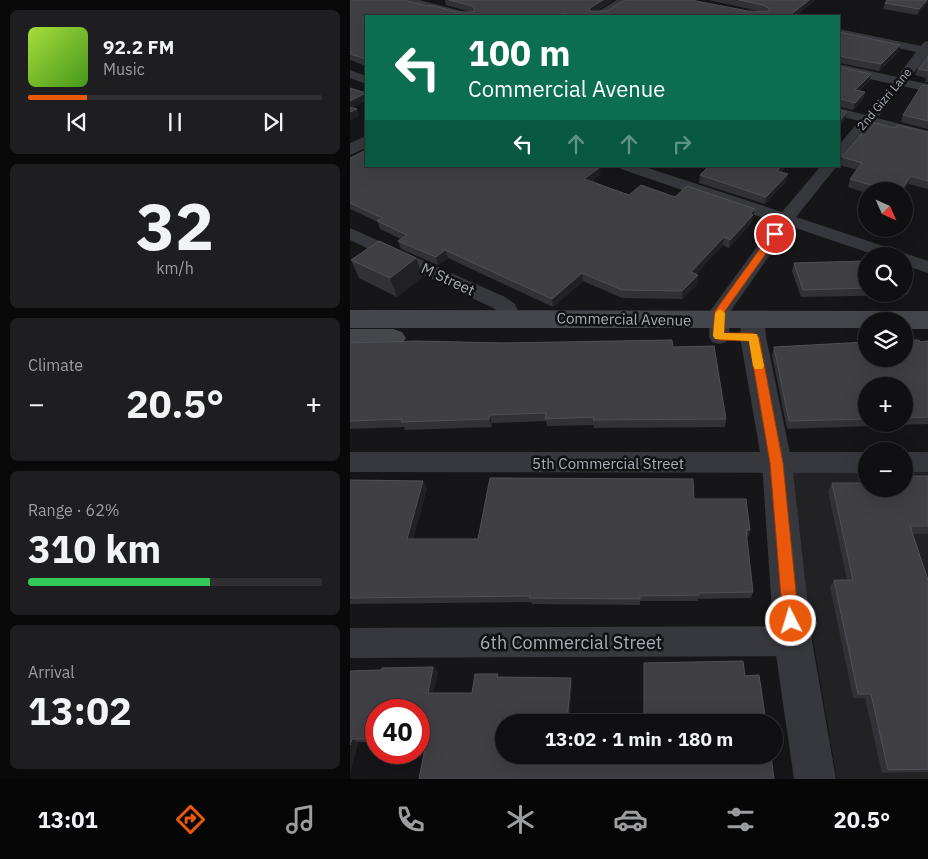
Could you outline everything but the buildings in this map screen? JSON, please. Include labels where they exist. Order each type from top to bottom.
[{"type":"main road","name":"Commercial Avenue","points":[[350,319],[511,318],[858,336]]},
{"type":"main road","name":"Commercial Avenue","points":[[753,329],[928,320]]},
{"type":"main road","name":"Commercial Avenue","points":[[350,338],[719,328]]},
{"type":"main road","points":[[913,336],[928,336]]},
{"type":"street","points":[[407,0],[465,15]]},
{"type":"street","points":[[599,15],[626,0]]},
{"type":"street","points":[[840,32],[926,48]]},
{"type":"street","name":"2nd Gizri Lane","points":[[840,153],[926,48]]},
{"type":"street","points":[[840,68],[928,88]]},
{"type":"street","points":[[350,74],[365,80]]},
{"type":"street","points":[[840,112],[928,135]]},
{"type":"street","points":[[350,150],[365,142]]},
{"type":"street","points":[[629,167],[869,247]]},
{"type":"street","points":[[719,328],[720,311],[786,219],[828,167]]},
{"type":"street","name":"M Street","points":[[350,233],[498,302],[508,309],[511,318]]},
{"type":"street","points":[[913,262],[928,267]]},
{"type":"street","points":[[753,329],[777,463],[793,641],[815,779]]},
{"type":"street","name":"5th Commercial Street","points":[[350,462],[858,462]]},
{"type":"street","points":[[913,462],[928,462]]},
{"type":"street","name":"6th Commercial Street","points":[[350,644],[793,641]]},
{"type":"shaded area","points":[[783,464],[858,465],[858,497],[913,497],[913,466],[928,466],[928,779],[837,779]]},
{"type":"slow traffic","points":[[720,313],[719,336],[753,337],[759,366]]},
{"type":"route","points":[[775,234],[720,311],[719,336],[753,337],[777,463],[791,621]]}]
